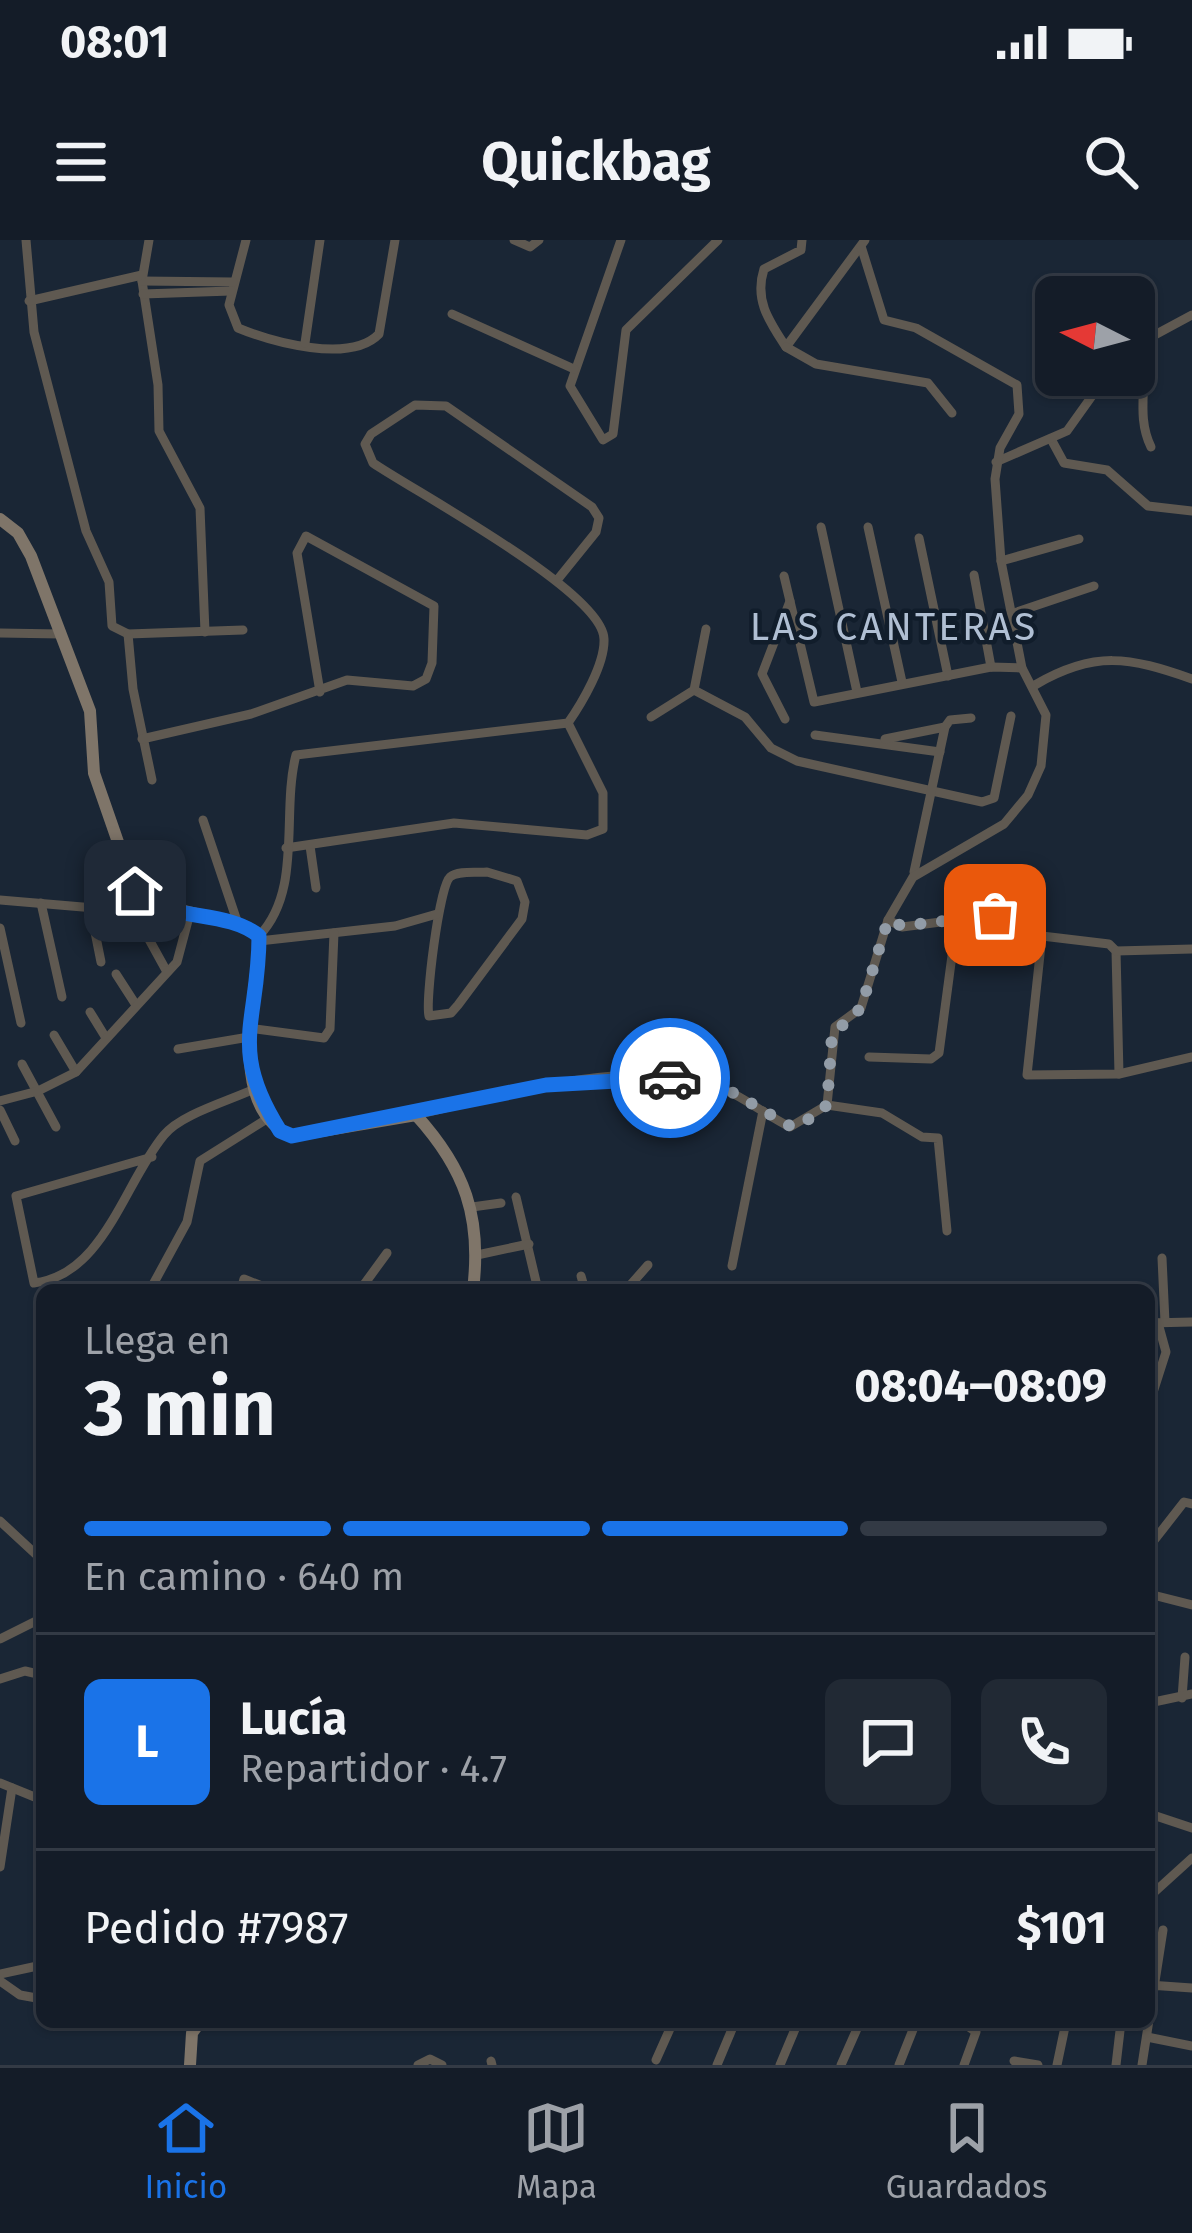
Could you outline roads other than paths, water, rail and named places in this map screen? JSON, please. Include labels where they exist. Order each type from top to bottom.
[{"type":"main road","points":[[0,519],[18,533],[31,556],[90,711],[94,773],[141,898],[238,924],[259,939],[249,1033],[254,1089],[280,1131],[292,1136],[416,1115],[450,1154],[472,1207],[477,1255],[474,1284]]},
{"type":"main road","points":[[190,2065],[195,2028]]},
{"type":"street","points":[[26,240],[29,301],[86,531],[109,582],[112,626],[128,634],[243,630]]},
{"type":"street","points":[[149,240],[142,283],[163,446],[200,508],[206,632]]},
{"type":"street","points":[[246,240],[229,305],[238,328],[340,349],[371,343],[379,334],[394,240]]},
{"type":"street","points":[[304,344],[320,240]]},
{"type":"street","points":[[514,240],[530,247],[539,240]]},
{"type":"street","points":[[622,240],[574,369],[572,394],[597,437],[608,439],[614,434],[626,330],[718,240]]},
{"type":"street","points":[[802,240],[801,250],[793,245],[764,269],[759,284],[761,305],[786,347],[815,364],[928,383],[952,413]]},
{"type":"street","points":[[844,240],[863,243]]},
{"type":"street","points":[[786,347],[863,243]]},
{"type":"street","points":[[863,243],[884,320],[916,328],[1017,385],[1019,414],[996,462],[1001,561],[1022,668],[1035,685],[1047,730],[1041,766],[1028,795],[1004,824],[913,877]]},
{"type":"street","points":[[29,301],[142,283],[232,286]]},
{"type":"street","points":[[452,314],[574,369]]},
{"type":"street","points":[[1155,335],[1192,315]]},
{"type":"street","points":[[996,462],[1067,431],[1092,396]]},
{"type":"street","points":[[1143,396],[1140,416],[1151,447]]},
{"type":"street","points":[[259,939],[280,905],[296,754],[568,723],[579,707],[604,638],[595,612],[558,579],[373,463],[365,444],[371,434],[415,405],[446,406],[592,507],[598,518],[596,532],[558,579]]},
{"type":"street","points":[[1051,439],[1064,463],[1107,470],[1135,499],[1192,511]]},
{"type":"street","points":[[821,527],[857,692]]},
{"type":"street","points":[[868,527],[902,682]]},
{"type":"street","points":[[142,739],[320,692],[360,678],[419,684],[432,663],[436,617],[428,602],[306,536],[297,553],[320,692]]},
{"type":"street","points":[[919,538],[948,676]]},
{"type":"street","points":[[1001,561],[1078,539]]},
{"type":"street","points":[[974,575],[992,667]]},
{"type":"street","points":[[784,576],[814,701],[992,667],[1022,668]]},
{"type":"street","points":[[1011,614],[1094,586]]},
{"type":"street","points":[[785,718],[762,674],[790,601]]},
{"type":"street","points":[[651,717],[694,690],[706,629]]},
{"type":"street","points":[[0,633],[61,634]]},
{"type":"street","points":[[128,634],[152,780]]},
{"type":"street","points":[[1035,685],[1079,662],[1102,659],[1145,663],[1192,679]]},
{"type":"street","points":[[694,690],[745,717],[782,755],[982,802],[994,798],[1011,716]]},
{"type":"street","points":[[827,1105],[832,1035],[861,1008],[888,920],[913,877],[945,727],[950,720],[970,718]]},
{"type":"street","points":[[286,848],[454,823],[587,835],[603,829],[603,793],[568,723]]},
{"type":"street","points":[[880,740],[945,727]]},
{"type":"street","points":[[815,735],[880,740],[940,752]]},
{"type":"street","points":[[202,820],[238,924]]},
{"type":"street","points":[[310,846],[316,888]]},
{"type":"street","points":[[457,874],[509,877],[525,902],[522,919],[497,954],[458,1006],[440,1017],[426,1012],[440,926],[437,914],[446,883],[457,874]]},
{"type":"street","points":[[0,900],[118,910],[141,898]]},
{"type":"street","points":[[41,903],[62,997]]},
{"type":"street","points":[[90,907],[101,962]]},
{"type":"street","points":[[0,1101],[38,1091],[76,1072],[167,972],[184,948],[190,914]]},
{"type":"street","points":[[259,939],[334,933],[437,914]]},
{"type":"street","points":[[888,920],[902,926],[995,915],[1042,936],[1102,941],[1116,950],[1192,949]]},
{"type":"street","points":[[869,1058],[931,1059],[939,1053],[957,918]]},
{"type":"street","points":[[140,923],[167,972]]},
{"type":"street","points":[[0,928],[21,1023]]},
{"type":"street","points":[[178,1049],[249,1033],[324,1038],[330,1029],[334,933]]},
{"type":"street","points":[[1042,936],[1027,1075],[1119,1074],[1192,1057]]},
{"type":"street","points":[[1116,950],[1119,1074]]},
{"type":"street","points":[[116,974],[136,1005]]},
{"type":"street","points":[[90,1012],[106,1038]]},
{"type":"street","points":[[54,1036],[76,1072]]},
{"type":"street","points":[[22,1064],[56,1127]]},
{"type":"street","points":[[416,1115],[546,1085],[656,1077],[706,1082],[790,1126],[801,1125],[827,1105],[882,1112],[922,1137],[938,1138],[947,1231]]},
{"type":"street","points":[[152,1157],[16,1196],[34,1283],[79,1266],[152,1157],[166,1131],[254,1089]]},
{"type":"street","points":[[0,1110],[15,1141]]},
{"type":"street","points":[[732,1266],[763,1111]]},
{"type":"street","points":[[153,1284],[187,1222],[200,1161],[271,1116]]},
{"type":"street","points":[[515,1197],[537,1284]]},
{"type":"street","points":[[472,1207],[501,1203]]},
{"type":"street","points":[[477,1255],[529,1244]]},
{"type":"street","points":[[364,1284],[387,1253]]},
{"type":"street","points":[[1155,1386],[1166,1352],[1158,1323],[1162,1258]]},
{"type":"street","points":[[631,1284],[648,1265]]},
{"type":"street","points":[[581,1276],[584,1284]]},
{"type":"street","points":[[1158,1323],[1192,1322]]},
{"type":"street","points":[[1155,1540],[1184,1502],[1192,1504]]},
{"type":"street","points":[[0,1521],[36,1554]]},
{"type":"street","points":[[1155,1596],[1192,1605]]},
{"type":"street","points":[[0,1639],[36,1621]]},
{"type":"street","points":[[1155,1702],[1187,1696],[1185,1658]]},
{"type":"street","points":[[0,1679],[25,1671],[36,1674]]},
{"type":"street","points":[[0,1868],[6,1785],[36,1798]]},
{"type":"street","points":[[1155,1816],[1192,1828]]},
{"type":"street","points":[[1155,1892],[1192,1858]]},
{"type":"street","points":[[1155,1974],[1163,1930]]},
{"type":"street","points":[[0,1978],[36,1967]]},
{"type":"street","points":[[0,1978],[20,1995],[36,1998]]},
{"type":"street","points":[[1155,1985],[1192,1988]]},
{"type":"street","points":[[656,2060],[670,2028]]},
{"type":"street","points":[[717,2065],[732,2028]]},
{"type":"street","points":[[781,2065],[796,2028]]},
{"type":"street","points":[[841,2065],[857,2028]]},
{"type":"street","points":[[899,2065],[914,2028]]},
{"type":"street","points":[[964,2065],[976,2032],[970,2028]]},
{"type":"street","points":[[1057,2065],[1065,2028]]},
{"type":"street","points":[[1116,2065],[1120,2028]]},
{"type":"street","points":[[1142,2065],[1148,2028]]},
{"type":"street","points":[[1147,2037],[1192,2047]]},
{"type":"street","points":[[418,2065],[430,2059],[442,2065]]},
{"type":"street","points":[[1014,2061],[1038,2065]]},
{"type":"district","name":"LAS CANTERAS","points":[[894,626]]}]
